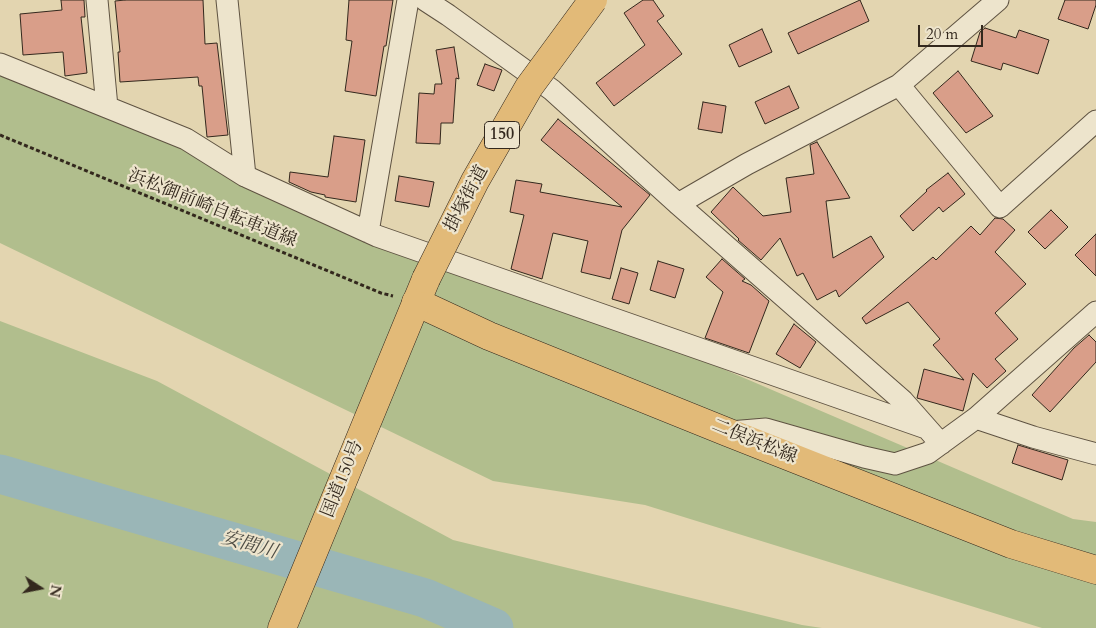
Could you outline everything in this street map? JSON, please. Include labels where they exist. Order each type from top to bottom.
[{"type":"main road","name":"掛塚街道","points":[[404,330],[421,290],[475,181],[529,87],[592,0]]},
{"type":"main road","name":"二俣浜松線","points":[[421,290],[489,336],[1011,544],[1096,570]]},
{"type":"main road","name":"国道150号","points":[[282,628],[404,330]]},
{"type":"street","points":[[97,0],[107,107]]},
{"type":"street","points":[[227,0],[245,176]]},
{"type":"street","points":[[368,232],[408,0]]},
{"type":"street","points":[[425,0],[452,7],[552,90],[678,204],[903,401],[941,444]]},
{"type":"street","points":[[678,204],[747,164],[898,85],[998,0]]},
{"type":"street","points":[[0,64],[186,139],[245,176],[368,232],[926,428]]},
{"type":"street","points":[[898,85],[1000,207],[1096,121]]},
{"type":"street","points":[[727,432],[766,429],[895,464],[928,453],[976,418],[1096,312]]},
{"type":"street","points":[[976,418],[1096,454]]},
{"type":"path","name":"浜松御前崎自転車道線","points":[[0,135],[381,293],[421,290]]},
{"type":"green space","points":[[0,72],[574,305],[1073,519],[1096,522],[1096,628],[1042,628],[645,505],[493,481],[0,243]]},
{"type":"green space","points":[[0,321],[157,381],[453,540],[802,625],[822,628],[0,628]]},
{"type":"building","points":[[61,0],[84,0],[85,17],[81,17],[87,73],[65,76],[63,52],[23,55],[20,14],[62,10]]},
{"type":"building","points":[[203,0],[205,44],[217,43],[228,135],[207,137],[202,86],[199,86],[198,77],[120,82],[118,52],[120,52],[115,1]]},
{"type":"building","points":[[349,0],[393,0],[376,96],[345,91],[352,41],[346,40]]},
{"type":"building","points":[[643,0],[653,0],[664,16],[657,21],[682,54],[614,106],[596,83],[645,45],[624,13]]},
{"type":"building","points":[[860,0],[869,21],[798,54],[788,33]]},
{"type":"building","points":[[1065,0],[1096,0],[1088,29],[1058,19]]},
{"type":"building","points":[[985,28],[1016,38],[1019,30],[1049,40],[1038,74],[1003,63],[1001,70],[971,61],[980,32]]},
{"type":"building","points":[[762,29],[772,52],[739,67],[729,45]]},
{"type":"building","points":[[454,47],[459,79],[456,78],[453,123],[441,123],[440,144],[416,143],[419,93],[434,94],[435,84],[442,84],[436,50]]},
{"type":"building","points":[[485,64],[502,70],[494,91],[477,85]]},
{"type":"building","points":[[958,71],[993,116],[966,133],[933,93]]},
{"type":"building","points":[[789,86],[799,108],[765,124],[755,102]]},
{"type":"building","points":[[703,102],[726,106],[722,133],[698,129]]},
{"type":"building","points":[[558,119],[650,195],[622,230],[610,279],[581,272],[588,241],[553,233],[542,279],[511,269],[524,215],[510,212],[516,180],[542,184],[540,192],[622,207],[541,140]]},
{"type":"building","points":[[334,136],[365,140],[356,202],[325,197],[325,195],[311,192],[289,182],[290,172],[328,177]]},
{"type":"building","points":[[817,142],[850,198],[826,201],[833,258],[871,236],[884,257],[839,297],[836,290],[817,300],[803,273],[797,276],[780,238],[761,260],[738,240],[711,212],[733,187],[763,216],[791,212],[786,178],[814,174],[810,145]]},
{"type":"building","points":[[948,173],[965,194],[943,212],[939,207],[913,231],[900,216],[926,190]]},
{"type":"building","points":[[399,176],[434,182],[429,207],[395,201]]},
{"type":"building","points":[[1051,210],[1068,227],[1045,249],[1028,232]]},
{"type":"building","points":[[995,218],[1003,219],[1015,230],[995,252],[1026,284],[995,313],[1018,339],[995,359],[1006,371],[987,388],[973,373],[963,411],[917,398],[924,369],[964,380],[933,345],[940,339],[908,302],[866,324],[862,318],[933,257],[936,260],[971,226],[980,235]]},
{"type":"building","points":[[1096,234],[1096,276],[1075,255]]},
{"type":"building","points":[[722,259],[745,279],[742,281],[751,285],[769,301],[749,353],[705,338],[723,292],[706,277]]},
{"type":"building","points":[[658,261],[684,269],[675,298],[650,290]]},
{"type":"building","points":[[621,268],[638,273],[629,304],[612,299]]},
{"type":"building","points":[[794,324],[816,342],[800,368],[776,354]]},
{"type":"building","points":[[1089,335],[1096,342],[1096,362],[1050,412],[1032,395],[1074,348]]},
{"type":"building","points":[[1018,445],[1068,460],[1062,480],[1012,463]]},
{"type":"waterway","name":"安間川","points":[[0,474],[425,598],[494,628]]}]
